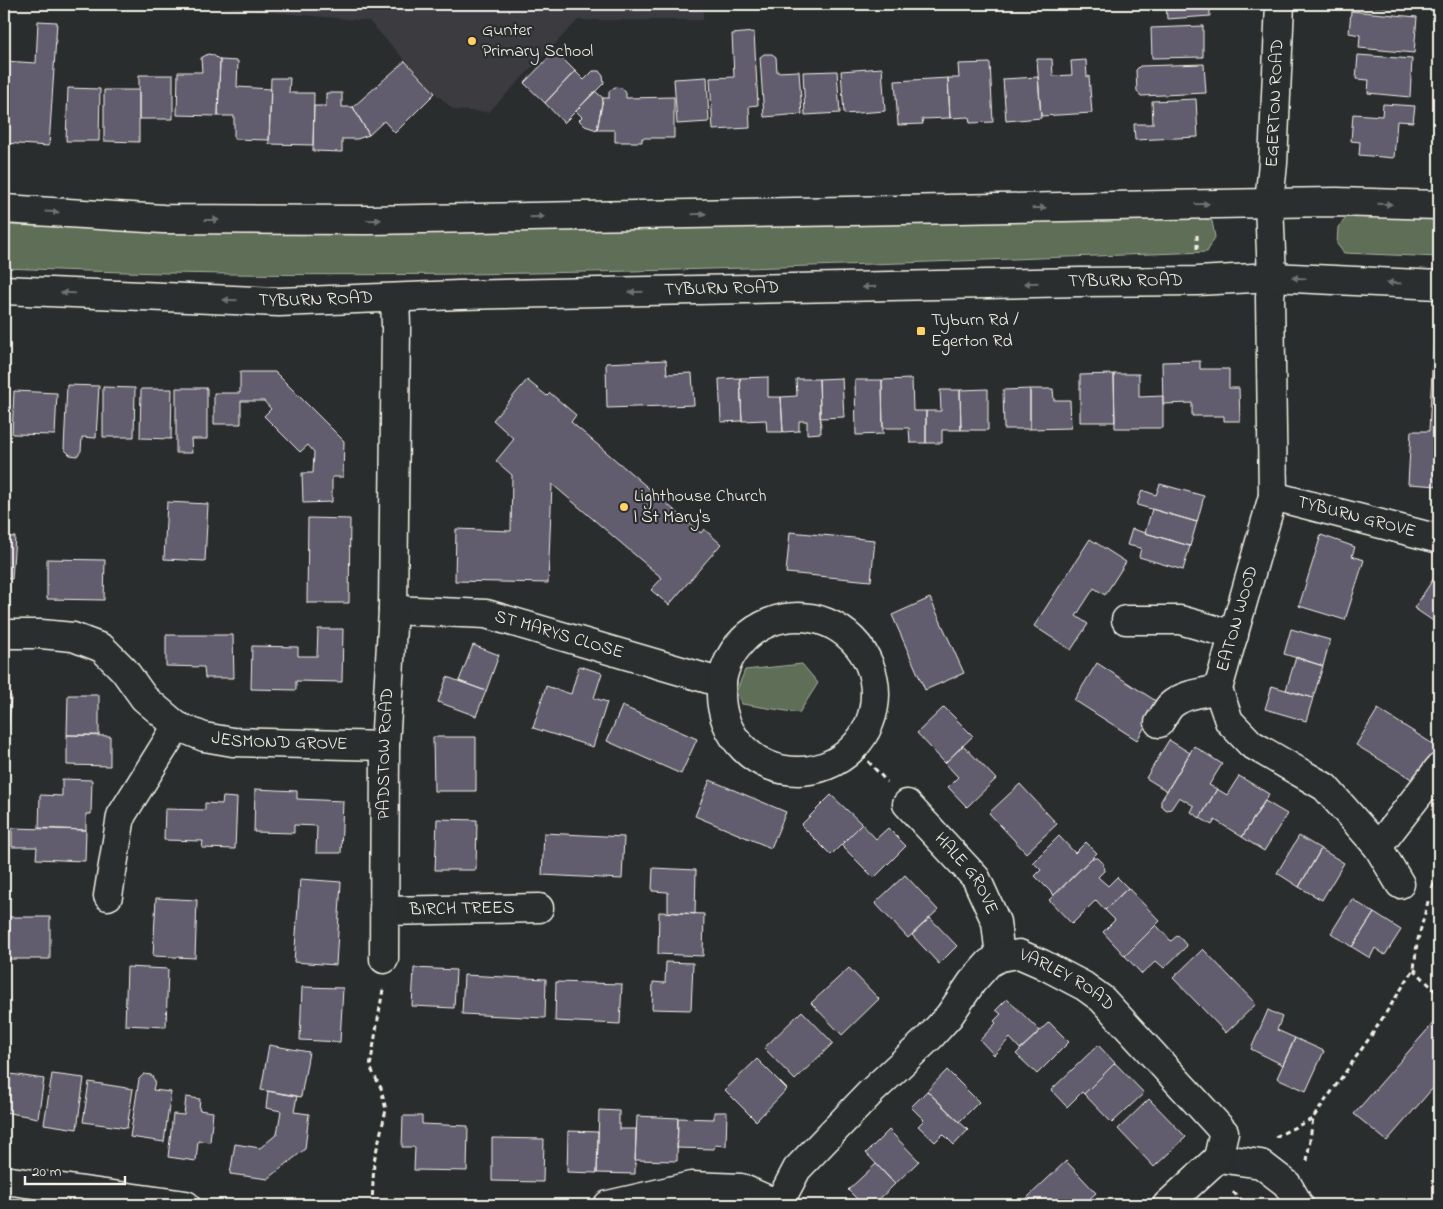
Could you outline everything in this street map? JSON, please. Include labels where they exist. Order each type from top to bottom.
[{"type":"street","name":"EGERTON ROAD","points":[[1272,277],[1269,202],[1273,163],[1280,4]]},
{"type":"street","points":[[4,209],[163,219],[368,220],[1269,202],[1439,205]]},
{"type":"street","name":"TYBURN ROAD","points":[[4,290],[279,302],[1080,282],[1197,281],[1272,277],[1439,285]]},
{"type":"street","name":"EATON WOOD","points":[[1272,277],[1270,298],[1273,496],[1218,689],[1229,721],[1251,744],[1325,787],[1378,847],[1400,884]]},
{"type":"street","name":"PADSTOW ROAD","points":[[384,959],[385,746],[392,610],[395,298]]},
{"type":"street","name":"TYBURN GROVE","points":[[1273,496],[1439,539]]},
{"type":"street","name":"ST MARYS CLOSE","points":[[392,610],[486,614],[722,683]]},
{"type":"street","points":[[788,617],[826,622],[856,642],[872,670],[876,707],[856,748],[824,768],[788,772],[747,753],[729,728],[721,705],[722,683],[727,663],[737,646],[761,626],[788,617]]},
{"type":"street","points":[[1126,620],[1180,620],[1234,635]]},
{"type":"street","name":"JESMOND GROVE","points":[[4,634],[41,634],[73,637],[102,648],[124,670],[144,698],[177,726],[204,737],[233,742],[385,746]]},
{"type":"street","points":[[1159,723],[1175,702],[1190,695],[1218,689]]},
{"type":"street","points":[[108,896],[121,816],[177,726]]},
{"type":"street","points":[[1378,847],[1439,768]]},
{"type":"street","name":"HALE GROVE","points":[[908,804],[976,878],[996,922],[1000,957]]},
{"type":"street","name":"BIRCH TREES","points":[[384,911],[539,908]]},
{"type":"street","name":"VARLEY ROAD","points":[[778,1204],[797,1169],[872,1091],[930,1037],[949,1016],[972,982],[989,963],[1000,957],[1019,954],[1084,986],[1102,999],[1224,1132],[1218,1158]]},
{"type":"street","points":[[1167,1205],[1218,1158],[1260,1164],[1293,1195]]},
{"type":"street","points":[[4,1180],[186,1205]]},
{"type":"street","points":[[608,1205],[691,1186],[742,1188],[778,1204]]},
{"type":"path","points":[[1197,204],[1197,281]]},
{"type":"path","points":[[856,748],[908,804]]},
{"type":"path","points":[[1293,1195],[1308,1161],[1313,1118],[1373,1033],[1414,969],[1417,943],[1432,888],[1439,872]]},
{"type":"path","points":[[372,1205],[374,1161],[386,1110],[381,1088],[370,1067],[382,996],[384,959]]},
{"type":"path","points":[[1414,969],[1439,995]]},
{"type":"shaded area","name":"Gunter Primary School","points":[[183,4],[703,4],[703,20],[578,20],[489,112],[454,110],[435,93],[369,21]]},
{"type":"green space","points":[[1349,215],[1439,216],[1439,257],[1344,253],[1337,244],[1338,227]]},
{"type":"green space","points":[[1200,217],[1212,221],[1215,237],[1207,252],[606,272],[305,275],[154,273],[4,268],[4,225],[250,233]]},
{"type":"green space","points":[[802,664],[818,683],[799,713],[742,704],[736,692],[745,670]]},
{"type":"building","points":[[1166,4],[1210,4],[1210,16],[1167,19]]},
{"type":"building","points":[[1403,4],[1403,8],[1360,5]]},
{"type":"building","points":[[1351,11],[1417,17],[1414,53],[1359,48],[1360,35],[1349,33]]},
{"type":"building","points":[[38,21],[57,22],[49,146],[4,143],[4,61],[36,63]]},
{"type":"building","points":[[1203,26],[1203,57],[1152,58],[1151,28]]},
{"type":"building","points":[[754,32],[758,105],[749,106],[750,128],[713,130],[710,78],[734,77],[732,34]]},
{"type":"building","points":[[555,51],[575,71],[545,103],[524,83]]},
{"type":"building","points":[[208,54],[220,60],[218,116],[177,115],[178,72],[202,72],[201,58]]},
{"type":"building","points":[[764,54],[772,54],[776,57],[777,72],[799,71],[802,114],[764,117],[760,57]]},
{"type":"building","points":[[1358,55],[1412,59],[1410,97],[1368,93],[1369,80],[1356,79]]},
{"type":"building","points":[[1037,59],[1052,59],[1053,76],[1072,75],[1071,61],[1086,60],[1092,113],[1041,116]]},
{"type":"building","points":[[220,60],[238,61],[237,87],[271,89],[269,140],[234,139],[234,116],[218,116]]},
{"type":"building","points":[[405,61],[435,93],[395,133],[384,121],[369,135],[353,107]]},
{"type":"building","points":[[990,63],[993,122],[970,123],[969,117],[950,118],[948,78],[959,78],[958,64]]},
{"type":"building","points":[[1204,64],[1206,93],[1141,96],[1137,91],[1136,70],[1140,66]]},
{"type":"building","points":[[882,68],[885,111],[844,114],[841,71]]},
{"type":"building","points":[[575,71],[584,80],[593,71],[599,71],[603,76],[604,83],[564,123],[545,103]]},
{"type":"building","points":[[837,71],[840,113],[805,115],[803,72]]},
{"type":"building","points":[[139,75],[173,75],[173,119],[139,119]]},
{"type":"building","points":[[707,77],[709,122],[677,124],[674,79]]},
{"type":"building","points":[[1038,77],[1041,118],[1006,121],[1003,79]]},
{"type":"building","points":[[271,78],[290,78],[289,93],[314,93],[313,145],[269,144]]},
{"type":"building","points":[[948,78],[950,118],[922,119],[923,124],[898,125],[895,81]]},
{"type":"building","points":[[615,87],[622,88],[626,93],[626,98],[674,97],[674,138],[642,138],[642,142],[615,142],[615,130],[597,130],[603,98],[609,98],[609,91]]},
{"type":"building","points":[[68,88],[100,89],[99,141],[66,141]]},
{"type":"building","points":[[104,90],[139,90],[139,142],[104,141]]},
{"type":"building","points":[[595,91],[603,98],[597,130],[585,126],[579,120],[582,117],[576,111]]},
{"type":"building","points":[[326,93],[342,93],[342,107],[353,107],[369,135],[357,139],[342,139],[342,152],[313,151],[314,106],[326,106]]},
{"type":"building","points":[[1196,99],[1198,137],[1135,140],[1134,124],[1153,124],[1152,101]]},
{"type":"building","points":[[1383,104],[1415,106],[1413,122],[1397,121],[1394,158],[1359,155],[1360,142],[1351,141],[1353,114],[1382,116]]},
{"type":"building","points":[[1434,333],[1439,334],[1439,486],[1408,484],[1411,431],[1429,431]]},
{"type":"building","points":[[666,360],[667,374],[692,373],[694,405],[607,408],[606,363]]},
{"type":"building","points":[[1200,361],[1200,369],[1229,369],[1229,388],[1239,388],[1240,421],[1224,421],[1224,416],[1192,416],[1192,403],[1163,404],[1162,362]]},
{"type":"building","points":[[240,372],[275,372],[344,441],[343,477],[332,477],[332,502],[303,503],[302,473],[313,473],[314,452],[308,445],[300,452],[264,416],[271,409],[264,401],[241,401],[241,424],[214,424],[214,393],[240,393]]},
{"type":"building","points":[[1114,374],[1115,422],[1080,422],[1080,375]]},
{"type":"building","points":[[1114,374],[1139,374],[1139,397],[1163,396],[1163,428],[1115,428]]},
{"type":"building","points":[[768,377],[768,397],[781,397],[783,432],[767,432],[766,420],[742,421],[740,378]]},
{"type":"building","points":[[740,378],[742,421],[721,422],[719,379]]},
{"type":"building","points":[[842,378],[844,417],[820,418],[819,379]]},
{"type":"building","points":[[796,379],[819,379],[821,433],[807,434],[807,421],[799,421],[799,431],[783,432],[781,397],[797,396]]},
{"type":"building","points":[[912,379],[913,411],[926,411],[926,443],[910,443],[909,428],[883,428],[882,380]]},
{"type":"building","name":"Lighthouse Church | St Mary's","points":[[527,380],[547,396],[550,393],[576,415],[571,422],[701,533],[704,529],[721,544],[669,605],[651,590],[662,578],[552,484],[548,583],[455,581],[456,529],[511,531],[512,475],[496,461],[514,439],[493,420]]},
{"type":"building","points":[[855,380],[882,380],[883,434],[856,435]]},
{"type":"building","points":[[67,385],[99,386],[96,438],[82,437],[81,451],[77,456],[70,455],[64,449]]},
{"type":"building","points":[[103,387],[135,388],[134,437],[103,437]]},
{"type":"building","points":[[176,388],[207,388],[207,439],[191,439],[192,453],[176,453]]},
{"type":"building","points":[[141,389],[172,389],[171,439],[140,438]]},
{"type":"building","points":[[988,389],[988,430],[961,430],[960,390]]},
{"type":"building","points":[[1030,389],[1030,429],[1004,429],[1003,390]]},
{"type":"building","points":[[1030,389],[1053,389],[1054,400],[1070,400],[1071,428],[1030,429]]},
{"type":"building","points":[[940,390],[960,390],[961,430],[942,430],[942,443],[926,443],[926,411],[941,411]]},
{"type":"building","points":[[14,391],[57,393],[55,435],[12,434]]},
{"type":"building","points":[[4,396],[6,396],[5,433],[4,433]]},
{"type":"building","points":[[1160,484],[1204,496],[1197,522],[1137,505],[1142,490],[1156,495]]},
{"type":"building","points":[[167,502],[208,504],[205,561],[164,559]]},
{"type":"building","points":[[1152,509],[1197,522],[1190,546],[1145,533]]},
{"type":"building","points":[[308,518],[350,519],[349,603],[307,603]]},
{"type":"building","points":[[1132,529],[1190,546],[1183,570],[1139,557],[1141,548],[1127,545]]},
{"type":"building","points":[[790,532],[875,540],[871,581],[786,573]]},
{"type":"building","points":[[1321,535],[1355,547],[1352,556],[1364,560],[1345,620],[1299,606]]},
{"type":"building","points":[[4,536],[15,537],[12,579],[4,578]]},
{"type":"building","points":[[1090,539],[1126,562],[1105,595],[1094,588],[1076,616],[1088,624],[1071,650],[1034,626]]},
{"type":"building","points":[[47,559],[105,560],[104,600],[47,599]]},
{"type":"building","points":[[1434,578],[1439,581],[1439,625],[1414,608]]},
{"type":"building","points":[[930,598],[964,673],[925,690],[892,615]]},
{"type":"building","points":[[318,629],[343,629],[342,682],[296,681],[296,690],[251,689],[252,646],[298,647],[298,656],[317,656]]},
{"type":"building","points":[[1291,629],[1330,640],[1323,666],[1284,654]]},
{"type":"building","points":[[166,635],[233,635],[234,678],[205,678],[204,667],[166,666]]},
{"type":"building","points":[[473,645],[499,655],[486,691],[459,681]]},
{"type":"building","points":[[1296,657],[1323,666],[1313,698],[1286,690]]},
{"type":"building","points":[[1097,663],[1159,703],[1137,740],[1074,700]]},
{"type":"building","points":[[579,666],[602,673],[594,698],[607,702],[593,747],[533,728],[546,686],[571,694]]},
{"type":"building","points":[[447,677],[486,691],[476,716],[438,702]]},
{"type":"building","points":[[1272,686],[1313,698],[1306,721],[1265,709]]},
{"type":"building","points":[[4,695],[11,696],[8,739],[4,738]]},
{"type":"building","points":[[68,695],[99,695],[99,735],[67,735]]},
{"type":"building","points":[[622,706],[697,739],[681,774],[607,741]]},
{"type":"building","points":[[944,707],[973,736],[945,763],[917,733]]},
{"type":"building","points":[[1378,709],[1439,748],[1418,783],[1356,745]]},
{"type":"building","points":[[67,735],[110,736],[110,766],[67,765]]},
{"type":"building","points":[[433,737],[476,737],[476,791],[434,791]]},
{"type":"building","points":[[1169,740],[1190,753],[1167,791],[1146,778]]},
{"type":"building","points":[[963,745],[996,779],[967,807],[948,787],[958,777],[945,763]]},
{"type":"building","points":[[1194,746],[1222,764],[1209,785],[1217,789],[1200,818],[1191,812],[1194,806],[1179,797],[1171,809],[1167,810],[1161,806],[1161,801]]},
{"type":"building","points":[[1239,776],[1269,794],[1242,837],[1215,820],[1212,825],[1200,818],[1217,789],[1227,795]]},
{"type":"building","points":[[62,779],[92,780],[91,814],[86,814],[86,830],[39,828],[40,795],[62,796]]},
{"type":"building","points":[[710,780],[786,812],[771,848],[695,816]]},
{"type":"building","points":[[1020,784],[1057,824],[1026,853],[989,813]]},
{"type":"building","points":[[255,789],[297,791],[297,799],[343,801],[341,853],[316,853],[317,826],[294,825],[294,833],[254,832]]},
{"type":"building","points":[[831,795],[862,824],[831,855],[801,825]]},
{"type":"building","points":[[223,797],[237,798],[235,849],[202,848],[203,841],[164,840],[165,809],[205,810],[205,803],[222,804]]},
{"type":"building","points":[[1265,801],[1287,814],[1264,851],[1242,837]]},
{"type":"building","points":[[437,819],[477,820],[476,870],[435,870]]},
{"type":"building","points":[[862,824],[876,839],[888,828],[906,846],[874,878],[841,845]]},
{"type":"building","points":[[12,828],[86,830],[85,861],[36,859],[37,847],[12,847]]},
{"type":"building","points":[[544,833],[624,837],[622,879],[542,875]]},
{"type":"building","points":[[1059,836],[1075,853],[1086,842],[1097,853],[1054,895],[1035,876],[1041,870],[1033,862]]},
{"type":"building","points":[[1299,836],[1321,849],[1299,887],[1277,873]]},
{"type":"building","points":[[1321,849],[1344,863],[1322,900],[1299,887]]},
{"type":"building","points":[[1092,858],[1098,858],[1103,863],[1104,871],[1098,877],[1108,886],[1117,877],[1128,888],[1105,910],[1096,900],[1072,924],[1049,900]]},
{"type":"building","points":[[653,868],[696,870],[695,914],[668,912],[668,892],[652,891]]},
{"type":"building","points":[[905,875],[938,910],[908,938],[875,903]]},
{"type":"building","points":[[300,879],[341,882],[336,965],[294,962]]},
{"type":"building","points":[[1128,888],[1160,921],[1125,956],[1103,932],[1115,920],[1105,910]]},
{"type":"building","points":[[156,898],[197,900],[195,958],[153,956]]},
{"type":"building","points":[[1352,899],[1374,913],[1352,947],[1331,933]]},
{"type":"building","points":[[659,912],[704,914],[703,956],[658,954]]},
{"type":"building","points":[[1374,913],[1401,930],[1385,955],[1375,948],[1370,958],[1352,947]]},
{"type":"building","points":[[4,917],[50,917],[50,959],[4,959]]},
{"type":"building","points":[[930,918],[957,946],[939,964],[912,935]]},
{"type":"building","points":[[1156,925],[1171,941],[1178,935],[1187,946],[1164,968],[1156,961],[1142,974],[1125,956]]},
{"type":"building","points":[[1203,949],[1256,1004],[1226,1033],[1173,978]]},
{"type":"building","points":[[666,962],[693,963],[691,1010],[652,1009],[653,982],[665,983]]},
{"type":"building","points":[[127,967],[168,969],[166,1027],[125,1025]]},
{"type":"building","points":[[414,968],[456,970],[454,1008],[412,1006]]},
{"type":"building","points":[[849,968],[879,999],[842,1035],[811,1003]]},
{"type":"building","points":[[464,975],[546,979],[545,1018],[462,1014]]},
{"type":"building","points":[[556,982],[622,984],[620,1024],[555,1021]]},
{"type":"building","points":[[302,987],[343,988],[340,1042],[300,1040]]},
{"type":"building","points":[[1007,999],[1040,1031],[1020,1049],[1010,1038],[994,1055],[980,1040],[996,1023],[994,1021],[1001,1014],[996,1010]]},
{"type":"building","points":[[1268,1010],[1282,1017],[1277,1030],[1295,1038],[1283,1065],[1251,1049]]},
{"type":"building","points":[[802,1011],[833,1043],[795,1080],[764,1048]]},
{"type":"building","points":[[1435,1021],[1439,1024],[1439,1081],[1387,1141],[1354,1114]]},
{"type":"building","points":[[1049,1022],[1069,1042],[1037,1074],[1016,1054]]},
{"type":"building","points":[[1295,1038],[1324,1051],[1306,1091],[1277,1078]]},
{"type":"building","points":[[269,1045],[309,1052],[301,1097],[261,1090]]},
{"type":"building","points":[[1098,1045],[1115,1063],[1084,1094],[1082,1092],[1067,1107],[1051,1090]]},
{"type":"building","points":[[757,1059],[787,1089],[756,1121],[725,1090]]},
{"type":"building","points":[[1115,1063],[1144,1093],[1112,1123],[1084,1094]]},
{"type":"building","points":[[947,1070],[979,1102],[959,1122],[927,1091]]},
{"type":"building","points":[[4,1073],[44,1079],[38,1118],[4,1112]]},
{"type":"building","points":[[52,1074],[84,1078],[77,1129],[44,1124]]},
{"type":"building","points":[[144,1074],[151,1075],[155,1081],[153,1090],[171,1092],[164,1142],[130,1137],[139,1079]]},
{"type":"building","points":[[89,1082],[133,1089],[127,1128],[83,1122]]},
{"type":"building","points":[[268,1091],[297,1096],[294,1112],[309,1114],[305,1149],[268,1179],[230,1174],[235,1144],[260,1148],[277,1134],[281,1111],[266,1108]]},
{"type":"building","points":[[927,1091],[968,1130],[954,1145],[943,1134],[935,1142],[918,1126],[924,1120],[911,1107]]},
{"type":"building","points":[[186,1097],[200,1099],[199,1110],[213,1112],[210,1142],[198,1141],[196,1161],[168,1157],[173,1114],[184,1115]]},
{"type":"building","points":[[1149,1099],[1186,1137],[1154,1167],[1118,1129]]},
{"type":"building","points":[[599,1110],[619,1111],[619,1129],[636,1129],[635,1174],[597,1173]]},
{"type":"building","points":[[714,1112],[727,1112],[726,1146],[715,1145],[714,1149],[677,1148],[678,1118],[714,1119]]},
{"type":"building","points":[[403,1116],[422,1116],[422,1124],[468,1126],[467,1171],[414,1170],[415,1147],[402,1147]]},
{"type":"building","points":[[637,1116],[678,1118],[677,1161],[635,1160]]},
{"type":"building","points":[[889,1130],[919,1161],[895,1184],[866,1153]]},
{"type":"building","points":[[568,1131],[598,1132],[597,1173],[567,1172]]},
{"type":"building","points":[[492,1138],[544,1139],[543,1182],[492,1181]]},
{"type":"building","points":[[1066,1161],[1096,1193],[1083,1205],[1032,1205],[1026,1199]]},
{"type":"building","points":[[876,1164],[895,1184],[873,1205],[863,1205],[848,1190]]},
{"type":"place","name":"Gunter Primary School","points":[[472,41]]},
{"type":"place","name":"Tyburn Rd / Egerton Rd","points":[[921,331]]},
{"type":"place","name":"Lighthouse Church | St Mary's","points":[[624,507]]}]
